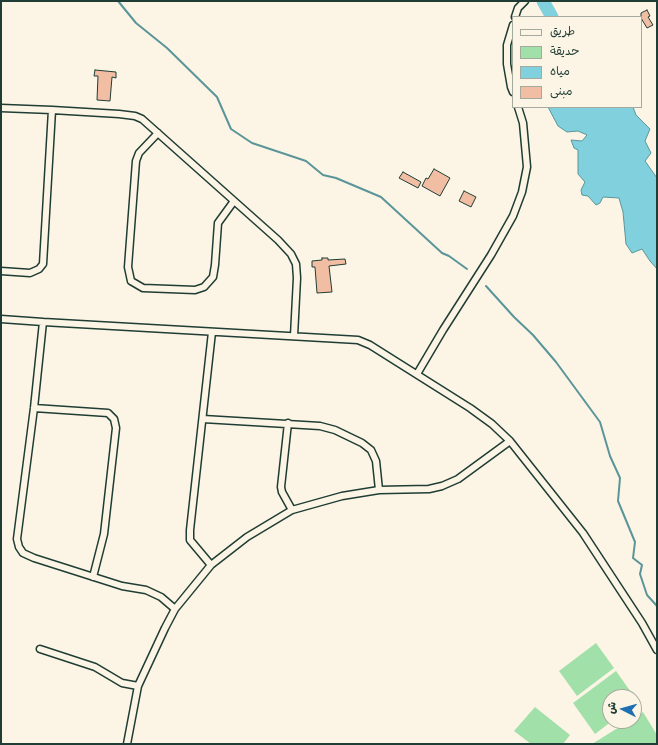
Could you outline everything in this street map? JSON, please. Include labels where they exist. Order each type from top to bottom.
[{"type":"street","points":[[516,16],[518,8],[525,1]]},
{"type":"street","points":[[512,28],[507,45],[507,58],[512,90]]},
{"type":"street","points":[[1,108],[119,114],[135,116],[142,119],[278,240],[291,254],[296,264],[297,278],[294,336]]},
{"type":"street","points":[[417,374],[491,255],[513,216],[522,192],[526,167],[526,152],[518,108]]},
{"type":"street","points":[[1,271],[30,273],[39,269],[42,264],[52,110]]},
{"type":"street","points":[[158,133],[139,153],[136,161],[128,267],[131,281],[143,288],[196,290],[204,287],[212,277],[215,266],[218,224],[234,201]]},
{"type":"street","points":[[1,319],[358,340],[370,345],[470,408],[492,424],[510,441],[583,533],[642,624],[657,650]]},
{"type":"street","points":[[43,322],[34,408],[17,539],[19,547],[23,553],[34,558],[122,586],[146,590],[161,597],[175,609]]},
{"type":"street","points":[[211,565],[190,540],[191,517],[212,332]]},
{"type":"street","points":[[34,408],[108,414],[114,419],[116,428],[104,534],[93,577]]},
{"type":"street","points":[[203,419],[288,423],[320,426],[335,430],[362,443],[371,450],[376,460],[379,490]]},
{"type":"street","points":[[288,423],[281,487],[282,492],[292,510]]},
{"type":"street","points":[[127,744],[138,686],[164,628],[175,609],[211,565],[247,537],[292,510],[342,496],[379,490],[429,489],[442,486],[458,479],[510,441]]},
{"type":"street","points":[[40,649],[95,667],[122,683],[138,686]]},
{"type":"green space","points":[[596,643],[614,668],[577,696],[559,671]]},
{"type":"green space","points":[[616,671],[629,689],[602,689],[602,729],[595,734],[573,703]]},
{"type":"green space","points":[[535,707],[570,735],[563,744],[531,744],[514,731]]},
{"type":"green space","points":[[643,712],[657,735],[657,744],[592,744],[616,729],[642,729]]},
{"type":"water","points":[[549,108],[633,108],[636,115],[650,129],[645,141],[651,153],[645,161],[657,178],[657,269],[642,249],[632,253],[626,244],[623,212],[619,198],[603,197],[600,203],[596,205],[588,196],[582,195],[581,190],[585,182],[578,174],[578,150],[574,148],[571,140],[582,141],[587,135],[578,131],[567,132],[558,126]]},
{"type":"building","points":[[647,10],[650,16],[648,17],[653,25],[647,28],[642,20],[641,13]]},
{"type":"building","points":[[95,70],[116,72],[116,78],[112,77],[110,101],[97,100],[98,76],[94,76]]},
{"type":"building","points":[[434,169],[450,178],[440,196],[422,186],[426,178],[428,179]]},
{"type":"building","points":[[403,172],[421,182],[418,188],[399,178]]},
{"type":"building","points":[[464,191],[476,197],[471,207],[459,201]]},
{"type":"building","points":[[322,258],[328,258],[328,260],[345,259],[346,264],[329,266],[332,292],[317,293],[315,267],[312,267],[312,261],[322,260]]},
{"type":"waterway","points":[[118,1],[136,23],[167,48],[217,97],[231,129],[252,143],[306,161],[323,175],[336,178],[381,197],[442,253],[449,256],[467,269]]},
{"type":"waterway","points":[[543,1],[551,16]]},
{"type":"waterway","points":[[486,286],[514,317],[533,335],[556,362],[600,422],[610,456],[620,478],[618,501],[635,542],[633,558],[642,565],[640,574],[647,595],[657,606]]}]
